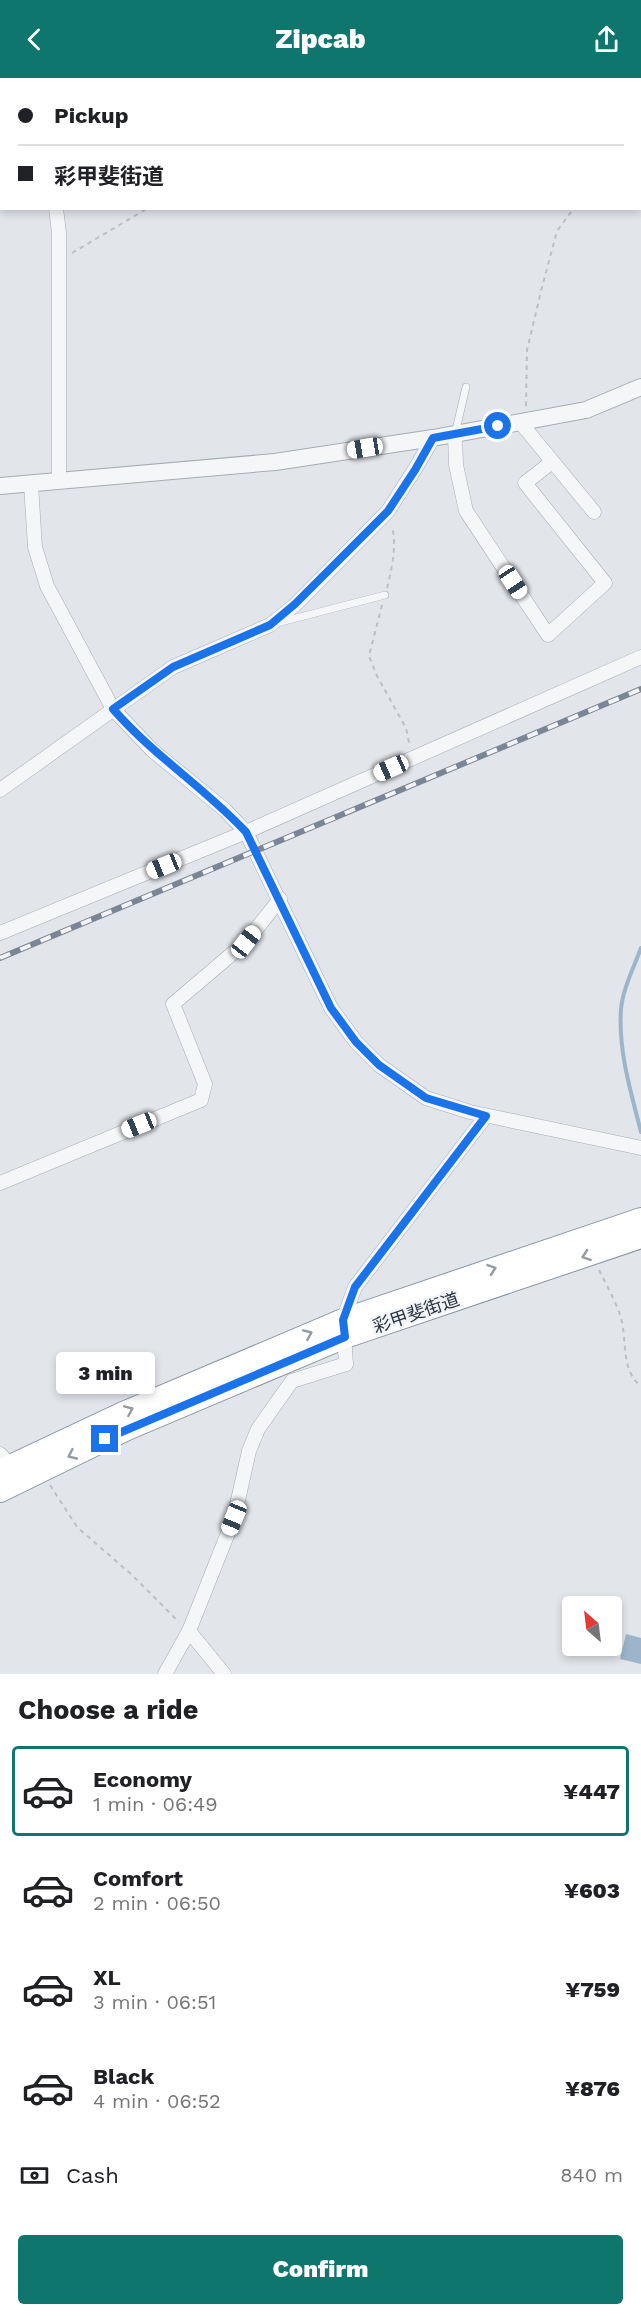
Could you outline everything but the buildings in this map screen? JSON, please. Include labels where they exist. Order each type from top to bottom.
[{"type":"highway","name":"彩甲斐街道","points":[[0,1491],[15,1468],[121,1414],[641,1219]]},
{"type":"highway","name":"彩甲斐街道","points":[[344,1329],[641,1237]]},
{"type":"street","points":[[56,210],[59,233],[59,481]]},
{"type":"street","points":[[0,486],[275,462],[433,438],[586,410],[641,387]]},
{"type":"street","points":[[523,421],[552,462],[594,512]]},
{"type":"street","points":[[455,434],[456,465],[466,511],[548,634],[605,583],[525,483],[552,462]]},
{"type":"street","points":[[0,790],[173,667],[270,625],[333,568],[388,511],[433,438]]},
{"type":"street","points":[[31,484],[35,547],[47,586],[113,709],[152,750],[225,810],[246,832],[331,1008],[356,1042],[379,1065],[426,1098],[486,1116],[638,1148]]},
{"type":"street","points":[[0,933],[246,832],[641,657]]},
{"type":"street","points":[[0,1183],[201,1100],[205,1084],[173,1004],[246,942],[280,899]]},
{"type":"street","points":[[165,1674],[189,1631],[234,1518],[249,1452],[258,1429],[292,1381],[346,1364],[344,1329],[355,1287],[486,1116]]},
{"type":"street","points":[[189,1631],[224,1674]]},
{"type":"lane","points":[[455,434],[466,387]]},
{"type":"lane","points":[[270,625],[385,595]]},
{"type":"path","points":[[59,260],[145,210]]},
{"type":"path","points":[[523,421],[527,350],[557,231],[573,210]]},
{"type":"path","points":[[388,511],[395,538],[391,572],[369,656],[377,676],[406,728],[412,759]]},
{"type":"path","points":[[592,1253],[621,1320],[629,1369],[636,1383],[641,1386]]},
{"type":"path","points":[[15,1468],[132,1575],[189,1631]]},
{"type":"water","points":[[626,1634],[641,1638],[641,1664],[620,1659]]},
{"type":"waterway","points":[[641,948],[624,993],[621,1009],[621,1040],[626,1071],[641,1132]]},
{"type":"railway","points":[[0,958],[641,689]]},
{"type":"route","points":[[105,1439],[345,1337],[343,1320],[355,1287],[486,1116],[426,1098],[379,1065],[356,1042],[331,1008],[246,832],[225,810],[152,750],[113,709],[173,667],[270,625],[295,604],[388,511],[433,438],[498,426]]}]
